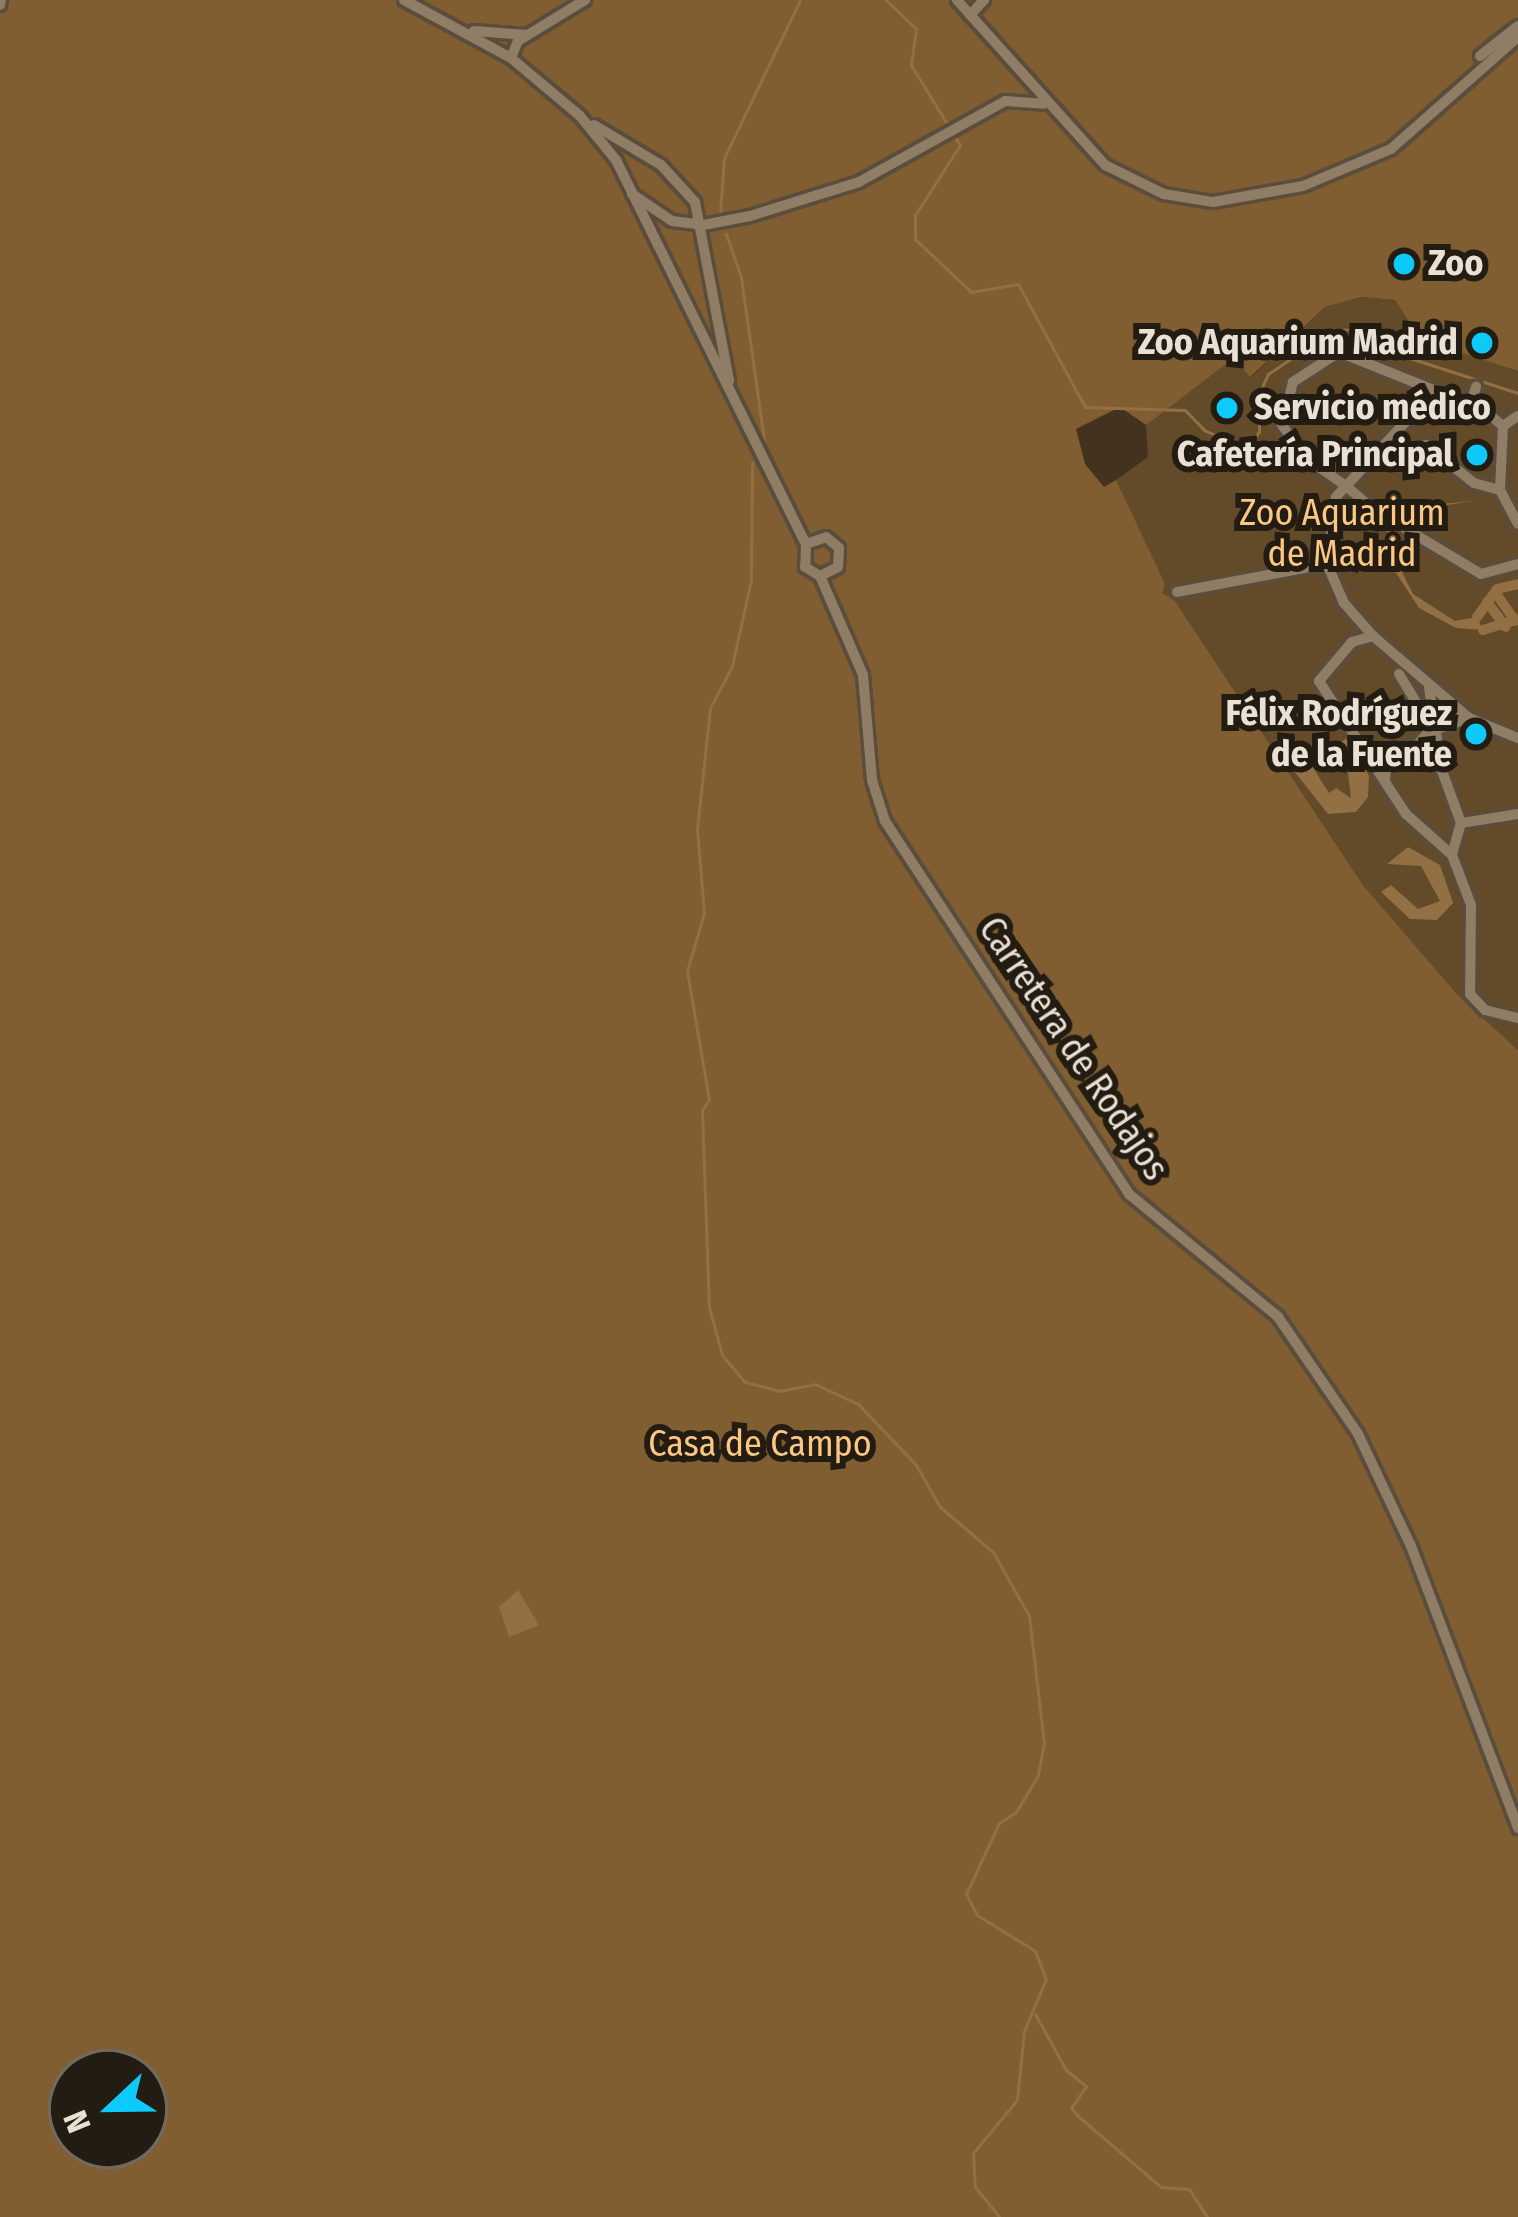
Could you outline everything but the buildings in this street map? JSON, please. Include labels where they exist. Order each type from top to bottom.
[{"type":"street","points":[[404,0],[472,31],[580,116],[684,185],[703,225],[732,396]]},
{"type":"street","points":[[511,58],[530,35],[585,0]]},
{"type":"street","points":[[957,0],[1105,165],[1133,182],[1213,202],[1303,186],[1360,164],[1408,137],[1518,38]]},
{"type":"street","points":[[970,15],[984,0]]},
{"type":"street","points":[[1444,100],[1477,58],[1518,26]]},
{"type":"street","points":[[472,31],[530,35]]},
{"type":"street","points":[[1008,100],[1017,83],[1012,65]]},
{"type":"street","points":[[629,192],[673,221],[703,225],[833,194],[1008,100],[1028,84]]},
{"type":"street","points":[[1008,100],[1048,106]]},
{"type":"street","points":[[580,116],[629,192],[806,544],[805,567],[820,576],[838,567],[839,548],[826,537],[806,544]]},
{"type":"street","points":[[1379,514],[1291,443],[1281,408],[1293,382],[1321,360],[1355,354],[1436,391],[1436,403]]},
{"type":"street","points":[[1518,524],[1500,490],[1503,427],[1474,394],[1436,403],[1412,415],[1346,486],[1329,524],[1327,564],[1355,618],[1373,636],[1469,718],[1518,738]]},
{"type":"street","points":[[1503,427],[1518,416]]},
{"type":"street","points":[[1372,460],[1426,445],[1474,483],[1500,490]]},
{"type":"street","points":[[1406,530],[1481,574],[1518,564]]},
{"type":"street","points":[[1177,592],[1327,564]]},
{"type":"street","name":"Carretera de Rodajos","points":[[820,576],[863,675],[872,780],[885,821],[1129,1194],[1278,1317],[1358,1434],[1430,1592],[1518,1828]]},
{"type":"street","points":[[1355,618],[1352,642],[1319,681],[1320,693],[1406,814],[1452,855],[1471,905],[1470,994],[1485,1010],[1518,1018]]},
{"type":"street","points":[[1352,642],[1373,636]]},
{"type":"street","points":[[1399,674],[1434,727]]},
{"type":"street","points":[[1428,686],[1434,727],[1461,823],[1452,855]]},
{"type":"street","points":[[1384,781],[1389,751],[1416,746],[1434,727],[1469,718]]},
{"type":"street","points":[[1461,823],[1518,814]]},
{"type":"green space","name":"Casa de Campo","points":[[0,0],[1518,0],[1518,371],[1421,340],[1395,300],[1361,297],[1325,307],[1250,377],[1234,358],[1146,425],[1120,407],[1076,429],[1085,464],[1104,487],[1116,480],[1165,584],[1162,593],[1173,598],[1363,885],[1457,994],[1518,1050],[1518,2217],[0,2217]]},
{"type":"green space","name":"Zoo Aquarium de Madrid","points":[[1361,297],[1395,300],[1422,340],[1518,371],[1518,1050],[1457,994],[1363,885],[1173,598],[1162,593],[1116,480],[1148,457],[1146,425],[1215,370],[1234,358],[1251,377],[1325,307]]},
{"type":"shaded area","points":[[1478,500],[1410,511],[1396,529],[1394,556],[1413,594],[1455,621],[1477,617],[1483,630],[1456,628],[1419,608],[1385,556],[1388,525],[1399,509]]},
{"type":"shaded area","points":[[1348,737],[1369,776],[1368,797],[1356,812],[1328,814],[1294,771],[1308,760],[1329,793],[1336,788],[1351,798],[1346,757],[1335,747]]},
{"type":"shaded area","points":[[1408,847],[1440,865],[1453,903],[1437,920],[1410,919],[1381,892],[1391,885],[1418,909],[1440,901],[1421,866],[1387,864]]},
{"type":"shaded area","points":[[518,1590],[539,1625],[509,1637],[499,1607]]},
{"type":"waterway","points":[[720,213],[724,158],[800,0]]},
{"type":"waterway","points":[[886,0],[916,29],[911,65],[960,145],[915,215],[915,239],[971,292],[1018,284],[1085,407],[1185,410],[1204,430],[1246,449],[1259,432],[1259,394],[1268,374],[1330,332]]},
{"type":"waterway","points":[[726,234],[741,277],[764,441]]},
{"type":"waterway","points":[[1338,330],[1360,329],[1410,358],[1518,393]]},
{"type":"waterway","points":[[752,463],[751,580],[732,666],[710,708],[697,829],[704,913],[687,971],[709,1100],[702,1110],[709,1307],[722,1355],[745,1382],[780,1391],[815,1384],[858,1404],[916,1465],[940,1507],[993,1552],[1029,1616],[1044,1743],[1038,1775],[1016,1812],[999,1823],[966,1894],[977,1915],[1035,1951],[1046,1979],[1024,2031],[1017,2100],[973,2153],[975,2187],[999,2217]]},
{"type":"waterway","points":[[1477,617],[1497,589],[1518,584]]},
{"type":"waterway","points":[[1495,592],[1515,621]]},
{"type":"waterway","points":[[1487,602],[1506,627]]},
{"type":"waterway","points":[[1483,630],[1518,619]]},
{"type":"waterway","points":[[1035,2014],[1066,2070],[1086,2086],[1071,2108],[1161,2187],[1189,2189],[1207,2217]]},
{"type":"place","name":"Zoo","points":[[1404,264]]},
{"type":"place","name":"Zoo Aquarium Madrid","points":[[1482,343]]},
{"type":"place","name":"Servicio médico","points":[[1227,408]]},
{"type":"place","name":"Cafetería Principal","points":[[1477,455]]},
{"type":"place","name":"Félix Rodríguez de la Fuente","points":[[1476,734]]}]
